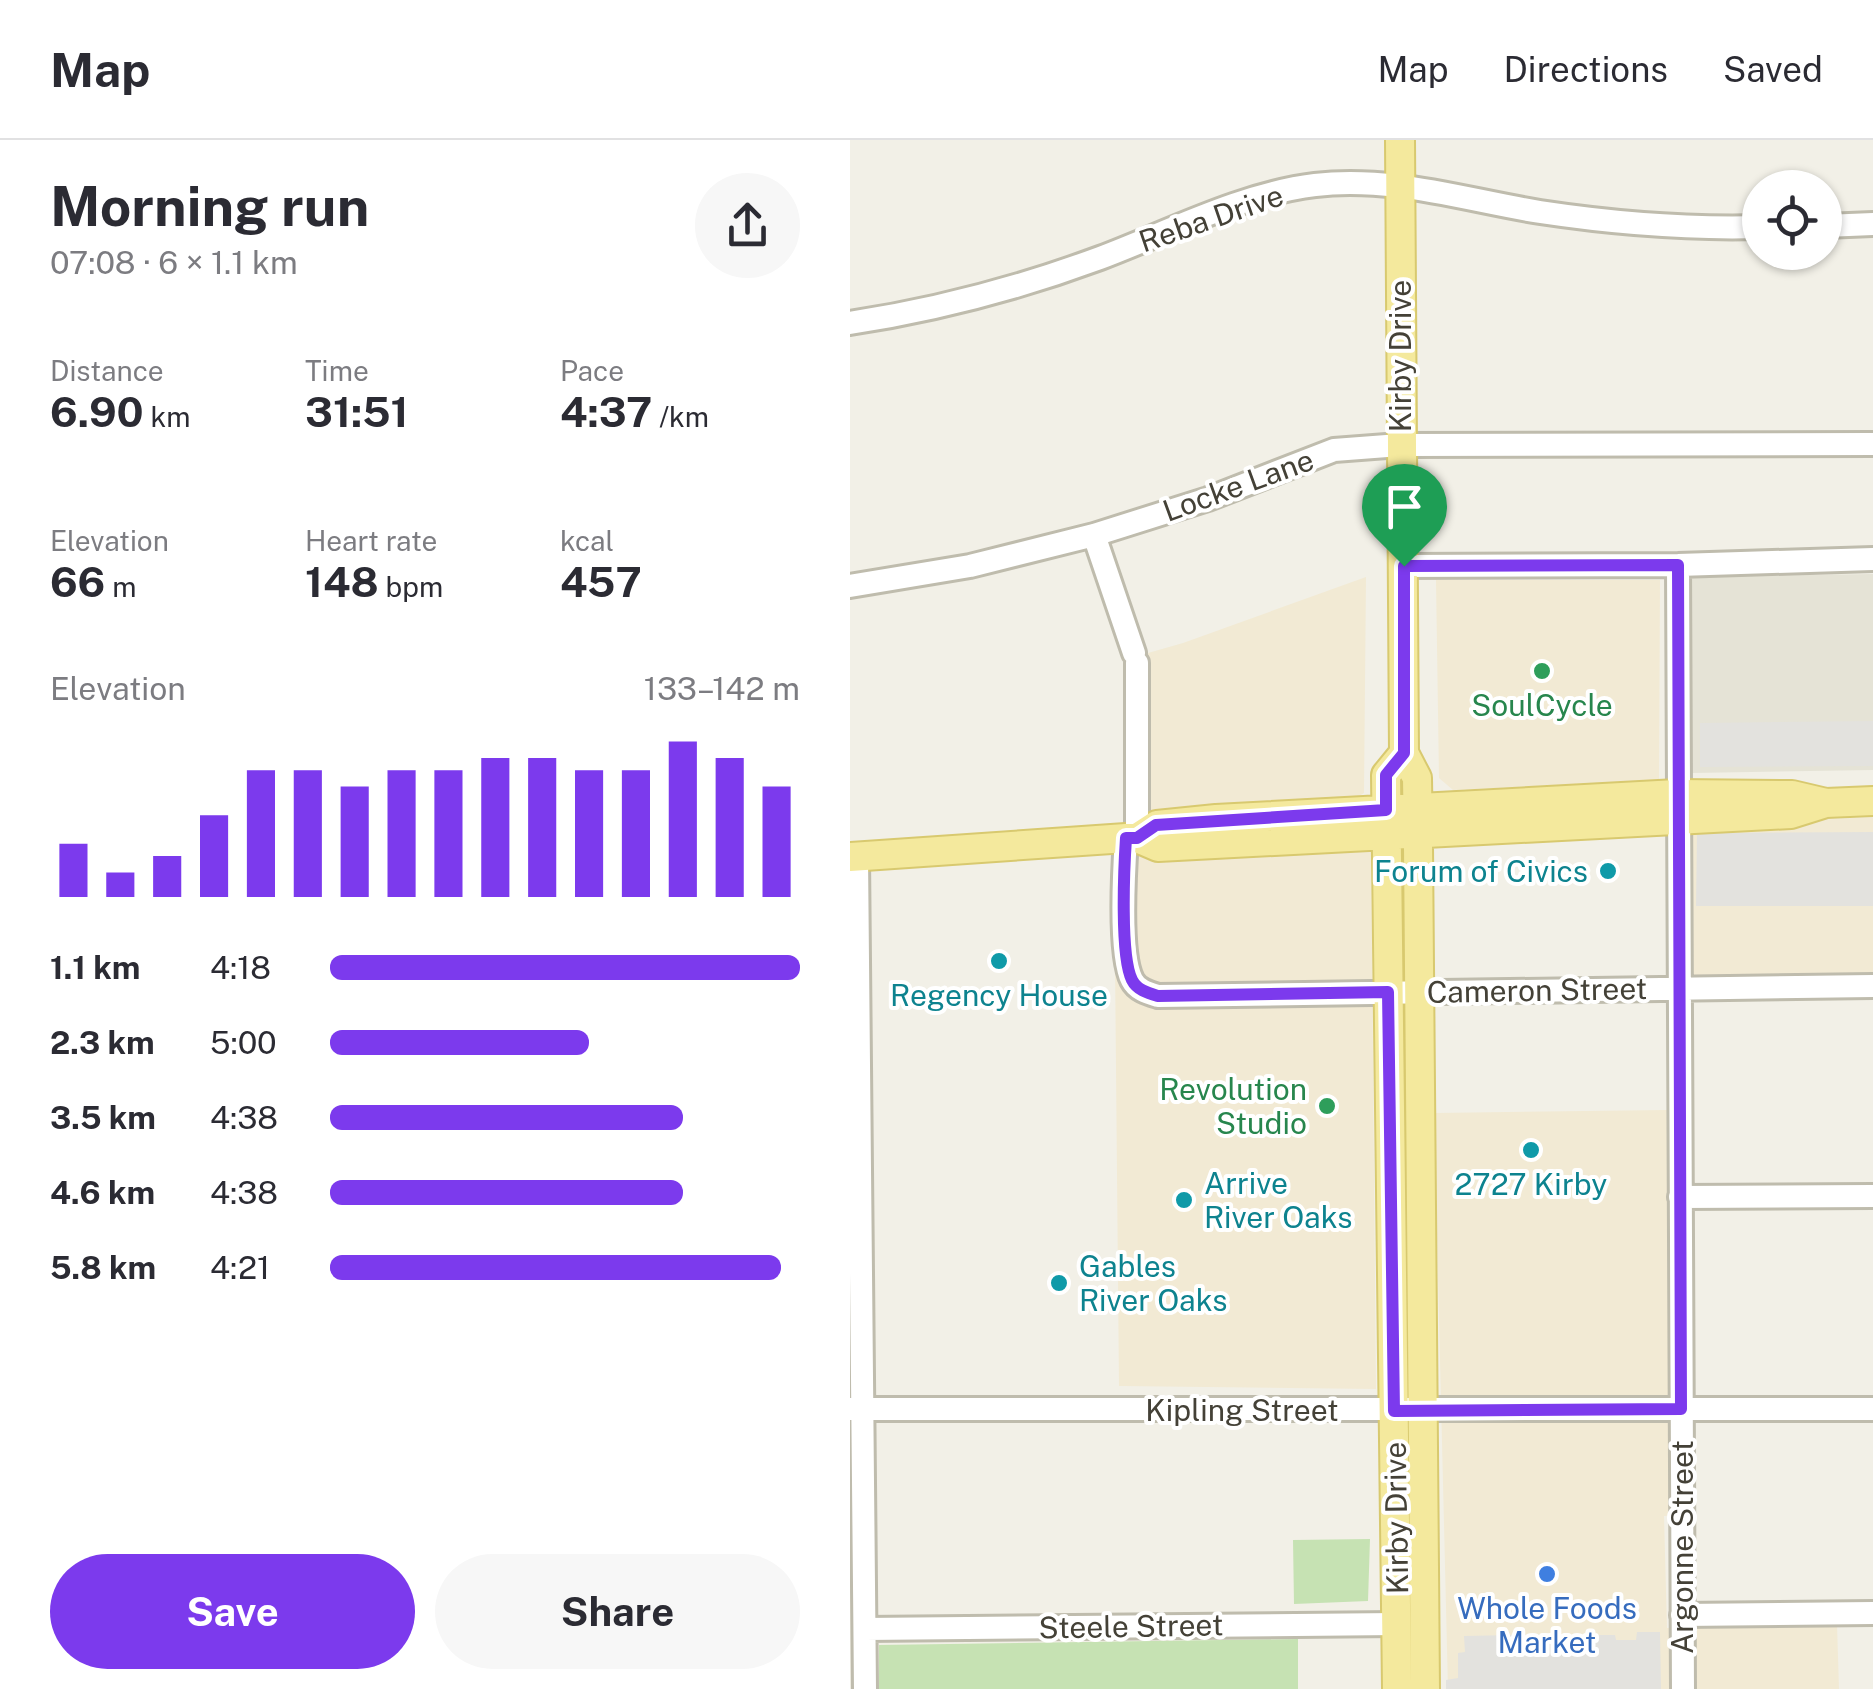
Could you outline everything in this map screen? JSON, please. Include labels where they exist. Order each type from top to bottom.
[{"type":"main road","name":"Kirby Drive","points":[[1398,1689],[1419,992],[1416,778],[1404,753],[1400,140]]},
{"type":"main road","name":"Kirby Drive","points":[[1404,753],[1386,775],[1388,992],[1425,1677]]},
{"type":"main road","points":[[854,857],[1131,838],[1158,847],[1386,822],[1677,807],[1792,814],[1826,803],[1873,801]]},
{"type":"main road","points":[[1397,1624],[1408,1636],[1425,1677]]},
{"type":"street","name":"Reba Drive","points":[[850,323],[902,315],[1009,288],[1291,189],[1350,183],[1400,184],[1603,220],[1742,227]]},
{"type":"street","points":[[1842,225],[1873,224]]},
{"type":"street","name":"Locke Lane","points":[[850,586],[970,566],[1094,535],[1208,499],[1324,453],[1400,445],[1873,444]]},
{"type":"street","points":[[1094,535],[1135,658],[1131,838]]},
{"type":"street","points":[[1404,566],[1678,565],[1873,559]]},
{"type":"street","name":"Argonne Street","points":[[1678,565],[1682,1689]]},
{"type":"street","name":"Cameron Street","points":[[1131,838],[1127,950],[1132,981],[1142,991],[1158,996],[1873,986]]},
{"type":"street","points":[[854,857],[856,1409],[865,1689]]},
{"type":"street","points":[[1680,1197],[1873,1196]]},
{"type":"street","name":"Kipling Street","points":[[856,1409],[1873,1409]]},
{"type":"street","points":[[1682,1616],[1873,1614]]},
{"type":"street","name":"Steele Street","points":[[865,1629],[1397,1624]]},
{"type":"shaded area","points":[[1873,574],[1873,770],[1692,773],[1689,577]]},
{"type":"shaded area","points":[[1366,577],[1364,793],[1357,797],[1149,811],[1147,706],[1141,655]]},
{"type":"shaded area","points":[[1436,580],[1660,580],[1659,780],[1453,790],[1439,778]]},
{"type":"shaded area","points":[[1873,721],[1873,766],[1700,767],[1700,723]]},
{"type":"shaded area","points":[[1873,817],[1873,977],[1692,978],[1692,826]]},
{"type":"shaded area","points":[[1873,832],[1873,906],[1696,906],[1697,833]]},
{"type":"shaded area","points":[[1371,849],[1376,1389],[1119,1386],[1114,855]]},
{"type":"shaded area","points":[[1667,1110],[1675,1515],[1664,1516],[1667,1628],[1837,1624],[1839,1689],[1448,1689],[1434,1113]]},
{"type":"shaded area","points":[[1637,1632],[1660,1632],[1661,1689],[1446,1689],[1446,1680],[1458,1678],[1458,1653],[1465,1652],[1464,1636],[1559,1634],[1560,1644],[1593,1643],[1594,1635],[1636,1640]]},
{"type":"green space","points":[[1370,1539],[1368,1601],[1294,1604],[1293,1540]]},
{"type":"green space","points":[[1298,1639],[1298,1689],[879,1689],[879,1645]]},
{"type":"place","name":"SoulCycle","points":[[1542,671]]},
{"type":"place","name":"Forum of Civics","points":[[1608,871]]},
{"type":"place","name":"Regency House","points":[[999,961]]},
{"type":"place","name":"Revolution Studio","points":[[1327,1106]]},
{"type":"place","name":"2727 Kirby","points":[[1531,1150]]},
{"type":"place","name":"Arrive River Oaks","points":[[1184,1200]]},
{"type":"place","name":"Gables River Oaks","points":[[1059,1283]]},
{"type":"place","name":"Whole Foods Market","points":[[1547,1574]]},
{"type":"route","points":[[1678,565],[1681,1409],[1394,1411],[1388,992],[1158,996],[1142,991],[1132,981],[1126,930],[1126,838],[1137,838],[1156,825],[1386,810],[1386,775],[1404,753],[1404,566],[1678,565]]}]
